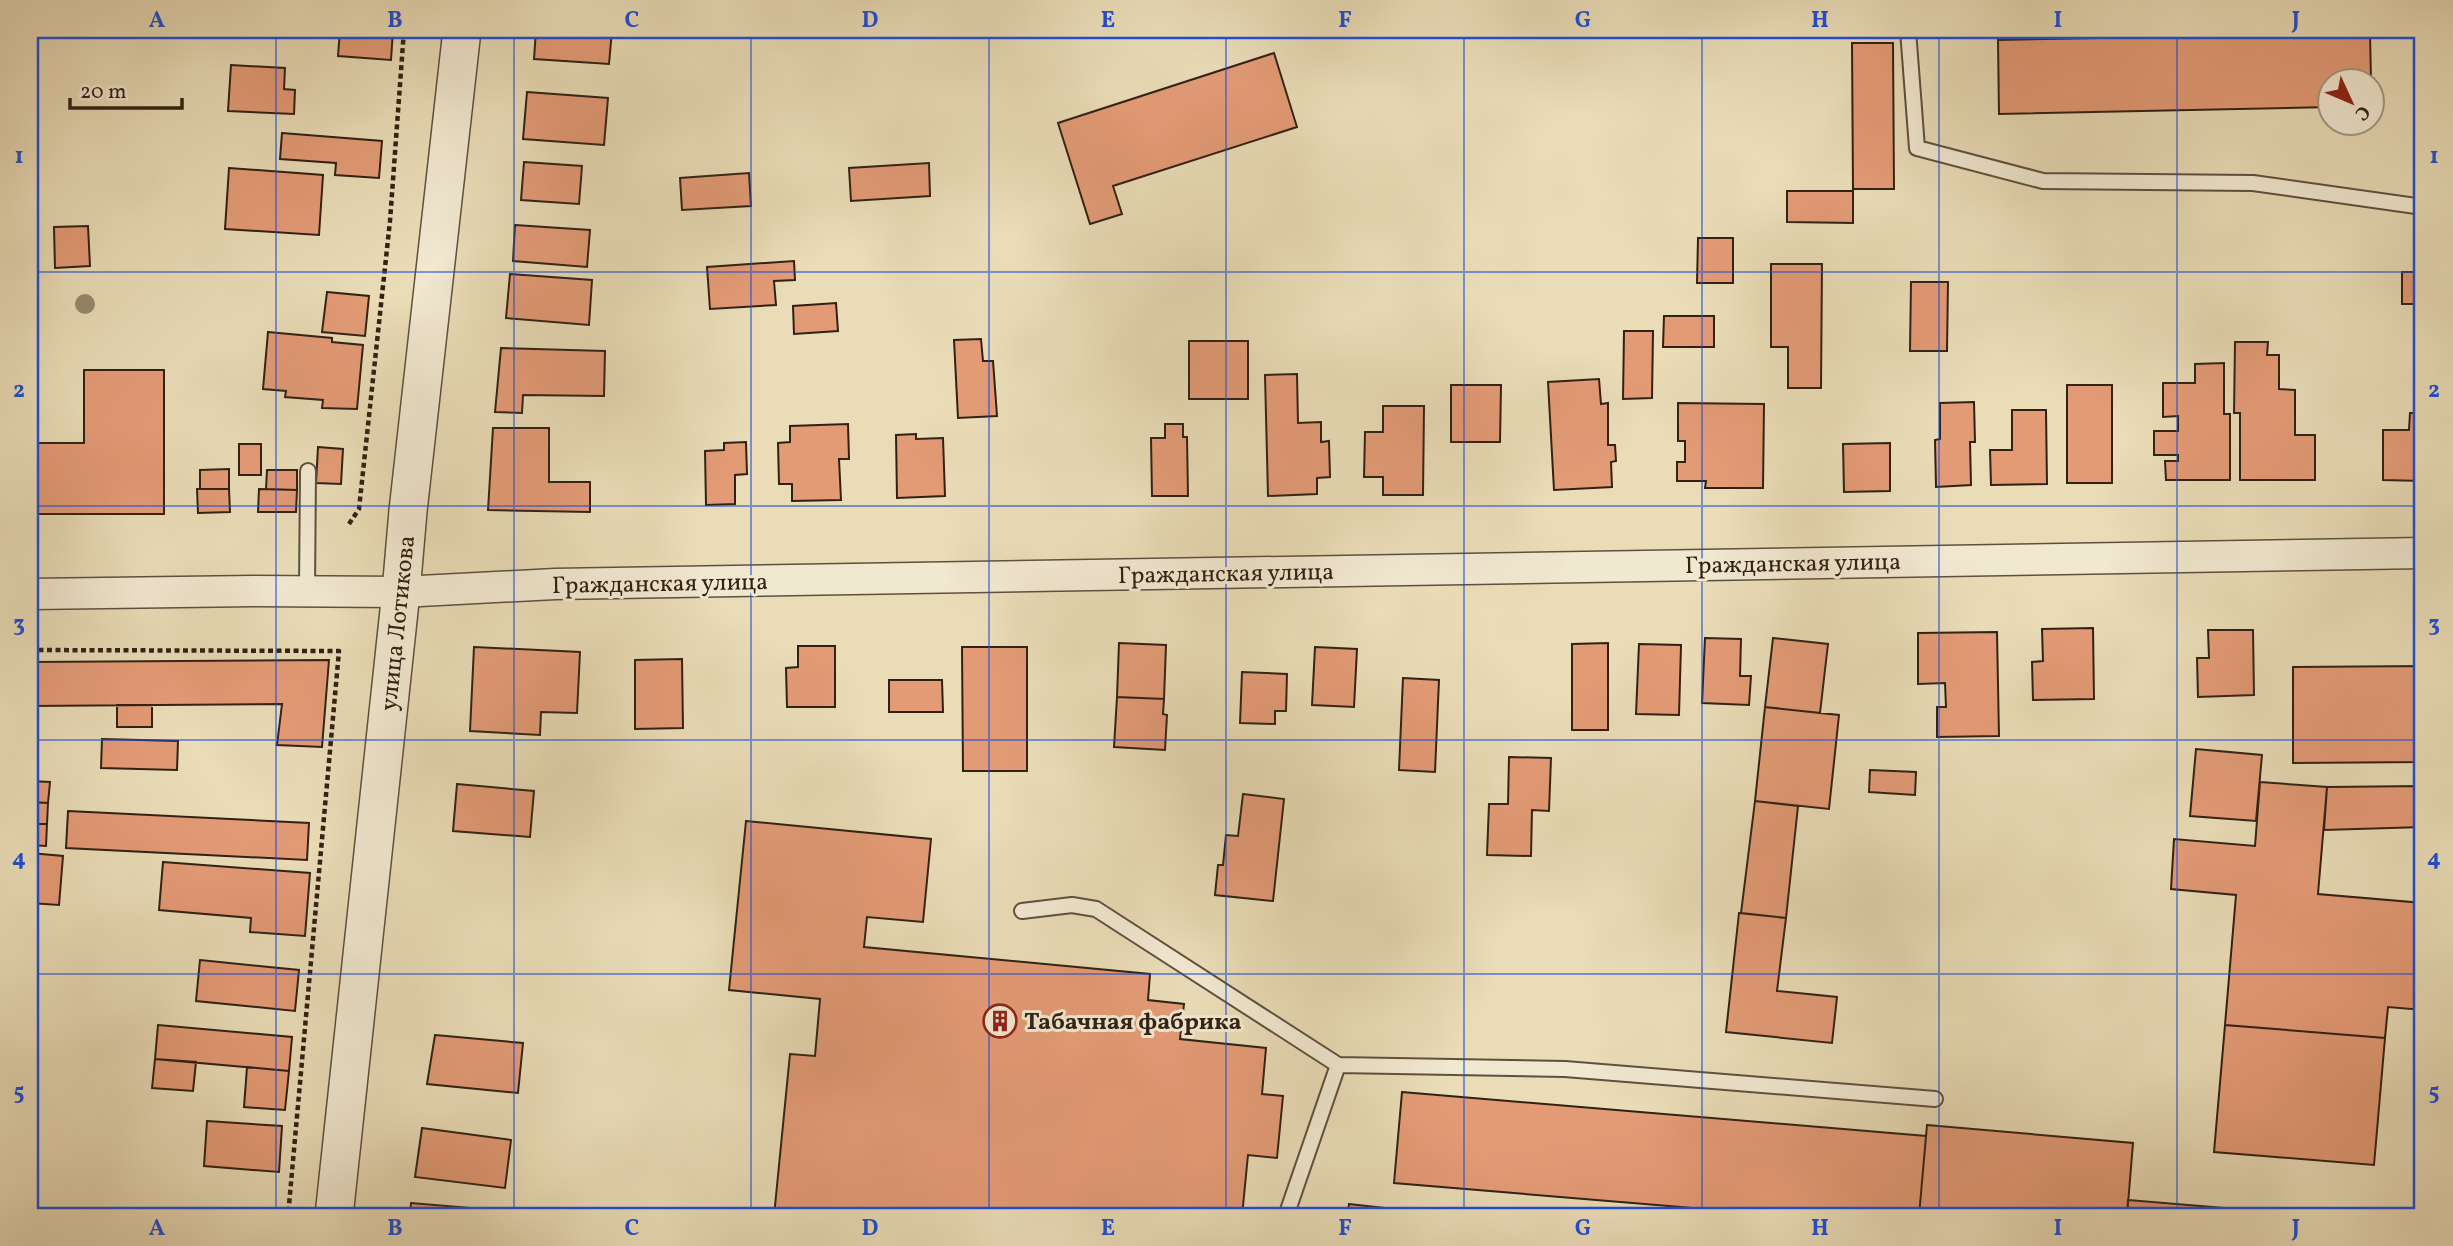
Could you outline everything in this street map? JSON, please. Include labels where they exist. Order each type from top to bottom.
[{"type":"street","name":"улица Лотикова","points":[[334,1216],[462,30]]},
{"type":"street","name":"Гражданская улица","points":[[30,594],[401,592],[569,584],[2423,553]]},
{"type":"lane","points":[[1908,30],[1917,148],[2043,181],[2253,183],[2423,207]]},
{"type":"lane","points":[[307,591],[308,471]]},
{"type":"lane","points":[[1022,911],[1072,905],[1096,909],[1338,1065],[1565,1069],[1935,1098]]},
{"type":"lane","points":[[1286,1216],[1338,1065]]},
{"type":"path","points":[[349,524],[359,509],[390,220],[404,30]]},
{"type":"path","points":[[30,650],[339,651],[288,1216]]},
{"type":"building","points":[[340,30],[393,30],[391,60],[338,56]]},
{"type":"building","points":[[536,30],[612,30],[609,64],[534,59]]},
{"type":"building","points":[[2370,33],[2371,66],[2316,66],[2316,107],[1999,114],[1998,40]]},
{"type":"building","points":[[1852,43],[1893,43],[1894,189],[1853,189]]},
{"type":"building","points":[[1274,53],[1297,127],[1113,186],[1122,214],[1090,224],[1058,123]]},
{"type":"building","points":[[231,65],[285,68],[284,89],[295,90],[294,114],[228,111]]},
{"type":"building","points":[[527,92],[608,98],[604,145],[523,139]]},
{"type":"building","points":[[282,133],[382,141],[379,178],[335,175],[336,163],[280,159]]},
{"type":"building","points":[[524,162],[582,166],[579,204],[521,200]]},
{"type":"building","points":[[929,163],[930,196],[851,201],[849,168]]},
{"type":"building","points":[[229,168],[323,175],[319,235],[225,229]]},
{"type":"building","points":[[749,173],[751,206],[682,210],[680,178]]},
{"type":"building","points":[[1787,191],[1853,191],[1853,223],[1787,222]]},
{"type":"building","points":[[515,225],[590,230],[587,267],[513,261]]},
{"type":"building","points":[[88,226],[90,266],[55,268],[54,227]]},
{"type":"building","points":[[1698,238],[1733,238],[1733,283],[1697,283]]},
{"type":"building","points":[[794,261],[795,280],[774,281],[776,305],[710,309],[707,267]]},
{"type":"building","points":[[1771,264],[1822,264],[1821,388],[1788,388],[1788,347],[1771,347]]},
{"type":"building","points":[[2402,272],[2423,272],[2423,326],[2422,304],[2402,304]]},
{"type":"building","points":[[510,274],[592,280],[589,325],[506,318]]},
{"type":"building","points":[[1911,282],[1948,282],[1947,351],[1910,351]]},
{"type":"building","points":[[327,292],[369,296],[365,336],[322,332]]},
{"type":"building","points":[[836,303],[838,331],[794,334],[793,306]]},
{"type":"building","points":[[1664,316],[1714,316],[1714,347],[1663,347]]},
{"type":"building","points":[[1624,331],[1653,331],[1652,398],[1623,399]]},
{"type":"building","points":[[268,332],[332,338],[332,342],[363,345],[357,409],[322,408],[323,400],[285,397],[286,391],[263,389]]},
{"type":"building","points":[[981,339],[983,361],[993,361],[997,416],[958,418],[954,340]]},
{"type":"building","points":[[1189,341],[1248,341],[1248,399],[1189,399]]},
{"type":"building","points":[[2235,342],[2268,342],[2267,355],[2279,355],[2279,389],[2295,390],[2295,435],[2315,435],[2315,480],[2240,480],[2240,413],[2234,413]]},
{"type":"building","points":[[501,348],[605,351],[604,396],[523,395],[522,413],[495,412]]},
{"type":"building","points":[[2224,363],[2224,414],[2230,414],[2230,480],[2166,480],[2165,461],[2178,461],[2178,455],[2154,455],[2154,431],[2178,431],[2178,416],[2163,417],[2163,383],[2195,383],[2195,364]]},
{"type":"building","points":[[84,370],[164,370],[164,514],[30,514],[30,443],[84,443]]},
{"type":"building","points":[[1297,374],[1298,423],[1321,422],[1321,442],[1329,441],[1330,477],[1317,478],[1317,494],[1268,496],[1265,375]]},
{"type":"building","points":[[1599,379],[1601,404],[1608,403],[1608,445],[1615,445],[1616,461],[1611,462],[1612,487],[1554,490],[1548,382]]},
{"type":"building","points":[[1451,385],[1501,385],[1500,442],[1451,442]]},
{"type":"building","points":[[2067,385],[2112,385],[2112,483],[2067,483]]},
{"type":"building","points":[[1974,402],[1975,442],[1970,442],[1971,485],[1936,487],[1935,440],[1940,439],[1940,403]]},
{"type":"building","points":[[1678,403],[1764,404],[1763,488],[1705,488],[1706,481],[1677,481],[1677,462],[1685,462],[1685,441],[1678,441]]},
{"type":"building","points":[[1383,406],[1424,406],[1423,495],[1383,495],[1383,477],[1364,477],[1365,432],[1383,432]]},
{"type":"building","points":[[2012,410],[2046,410],[2047,484],[1991,485],[1990,450],[2012,450]]},
{"type":"building","points":[[2410,413],[2423,413],[2423,481],[2383,480],[2383,430],[2409,430]]},
{"type":"building","points":[[848,424],[849,459],[839,459],[841,500],[792,501],[792,484],[779,484],[778,443],[790,442],[790,426]]},
{"type":"building","points":[[1165,424],[1183,424],[1183,437],[1187,437],[1188,496],[1152,496],[1151,438],[1165,438]]},
{"type":"building","points":[[493,428],[549,428],[549,482],[590,482],[590,512],[488,510]]},
{"type":"building","points":[[916,434],[916,439],[943,438],[945,496],[897,498],[896,435]]},
{"type":"building","points":[[746,442],[747,474],[735,475],[735,504],[706,505],[705,451],[724,450],[724,443]]},
{"type":"building","points":[[1890,443],[1890,491],[1844,492],[1843,444]]},
{"type":"building","points":[[239,444],[261,444],[261,475],[239,475]]},
{"type":"building","points":[[318,447],[343,449],[341,484],[316,483]]},
{"type":"building","points":[[229,469],[229,489],[200,489],[200,470]]},
{"type":"building","points":[[267,470],[297,470],[297,490],[266,489]]},
{"type":"building","points":[[197,489],[229,489],[230,512],[198,513]]},
{"type":"building","points":[[259,489],[297,490],[296,512],[258,512]]},
{"type":"building","points":[[2093,628],[2094,699],[2033,700],[2032,662],[2043,661],[2042,629]]},
{"type":"building","points":[[2208,630],[2253,630],[2254,695],[2198,697],[2197,658],[2209,658]]},
{"type":"building","points":[[1997,632],[1999,736],[1937,737],[1937,707],[1946,707],[1945,683],[1918,684],[1918,633]]},
{"type":"building","points":[[1705,638],[1741,639],[1740,676],[1751,676],[1749,705],[1702,703]]},
{"type":"building","points":[[1773,638],[1828,644],[1820,713],[1765,707]]},
{"type":"building","points":[[1119,643],[1166,645],[1164,699],[1117,697]]},
{"type":"building","points":[[1608,643],[1608,730],[1572,730],[1572,644]]},
{"type":"building","points":[[1639,644],[1681,645],[1679,715],[1636,714]]},
{"type":"building","points":[[798,646],[835,646],[835,707],[787,707],[786,668],[798,667]]},
{"type":"building","points":[[474,647],[580,652],[577,713],[541,712],[540,735],[470,731]]},
{"type":"building","points":[[962,647],[1027,647],[1027,771],[963,771]]},
{"type":"building","points":[[1315,647],[1357,649],[1354,707],[1312,705]]},
{"type":"building","points":[[682,659],[683,728],[635,729],[635,660]]},
{"type":"building","points":[[329,660],[322,747],[277,745],[282,704],[30,706],[30,662]]},
{"type":"building","points":[[2423,666],[2423,762],[2293,763],[2293,667]]},
{"type":"building","points":[[1242,672],[1287,674],[1286,711],[1275,711],[1275,724],[1240,723]]},
{"type":"building","points":[[1403,678],[1439,680],[1435,772],[1399,770]]},
{"type":"building","points":[[889,680],[942,680],[943,712],[889,712]]},
{"type":"building","points":[[1117,697],[1164,699],[1163,714],[1167,715],[1165,750],[1114,747]]},
{"type":"building","points":[[117,705],[152,705],[152,727],[117,727]]},
{"type":"building","points":[[1765,707],[1839,715],[1829,809],[1755,801]]},
{"type":"building","points":[[102,739],[178,741],[177,770],[101,768]]},
{"type":"building","points":[[2196,749],[2262,755],[2256,821],[2190,816]]},
{"type":"building","points":[[1509,757],[1551,758],[1549,811],[1532,810],[1531,856],[1487,855],[1489,804],[1508,804]]},
{"type":"building","points":[[1870,770],[1916,772],[1915,795],[1869,792]]},
{"type":"building","points":[[30,781],[50,782],[48,803],[30,802]]},
{"type":"building","points":[[2260,782],[2327,787],[2318,894],[2423,903],[2423,1010],[2388,1007],[2385,1038],[2225,1025],[2236,895],[2171,889],[2174,839],[2255,846]]},
{"type":"building","points":[[457,784],[534,791],[530,837],[453,831]]},
{"type":"building","points":[[2423,786],[2423,827],[2324,830],[2327,787]]},
{"type":"building","points":[[1243,794],[1284,799],[1273,901],[1215,895],[1218,865],[1223,865],[1226,835],[1238,836]]},
{"type":"building","points":[[1755,801],[1798,806],[1786,918],[1741,913]]},
{"type":"building","points":[[30,802],[48,803],[47,824],[30,824]]},
{"type":"building","points":[[68,811],[309,823],[307,860],[66,848]]},
{"type":"building","name":"Табачная фабрика","points":[[746,821],[931,839],[923,922],[867,917],[864,947],[1150,974],[1148,1000],[1184,1004],[1180,1039],[1266,1048],[1262,1094],[1283,1096],[1277,1158],[1248,1155],[1242,1216],[774,1216],[790,1054],[815,1056],[820,999],[729,990]]},
{"type":"building","points":[[30,824],[47,824],[46,846],[30,845]]},
{"type":"building","points":[[30,853],[63,856],[59,905],[30,903]]},
{"type":"building","points":[[163,862],[310,873],[305,936],[250,932],[251,918],[159,910]]},
{"type":"building","points":[[1739,913],[1786,918],[1777,991],[1837,997],[1832,1043],[1726,1032]]},
{"type":"building","points":[[200,960],[299,970],[295,1011],[196,1001]]},
{"type":"building","points":[[158,1025],[292,1037],[289,1071],[155,1059]]},
{"type":"building","points":[[2225,1025],[2385,1038],[2374,1165],[2214,1152]]},
{"type":"building","points":[[435,1035],[523,1043],[518,1093],[427,1084]]},
{"type":"building","points":[[155,1059],[196,1062],[193,1091],[152,1088]]},
{"type":"building","points":[[247,1067],[289,1071],[285,1110],[244,1107]]},
{"type":"building","points":[[1402,1092],[1926,1136],[1919,1216],[1788,1216],[1394,1183]]},
{"type":"building","points":[[207,1121],[282,1126],[279,1172],[204,1166]]},
{"type":"building","points":[[1927,1125],[2133,1143],[2127,1216],[1919,1216]]},
{"type":"building","points":[[422,1128],[511,1140],[505,1188],[415,1177]]},
{"type":"building","points":[[2128,1200],[2320,1216],[2127,1216]]},
{"type":"building","points":[[411,1203],[505,1211],[504,1216],[410,1216]]},
{"type":"building","points":[[1349,1204],[1384,1208],[1383,1216],[1347,1216]]},
{"type":"place","name":"Табачная фабрика","points":[[1000,1021]]}]
